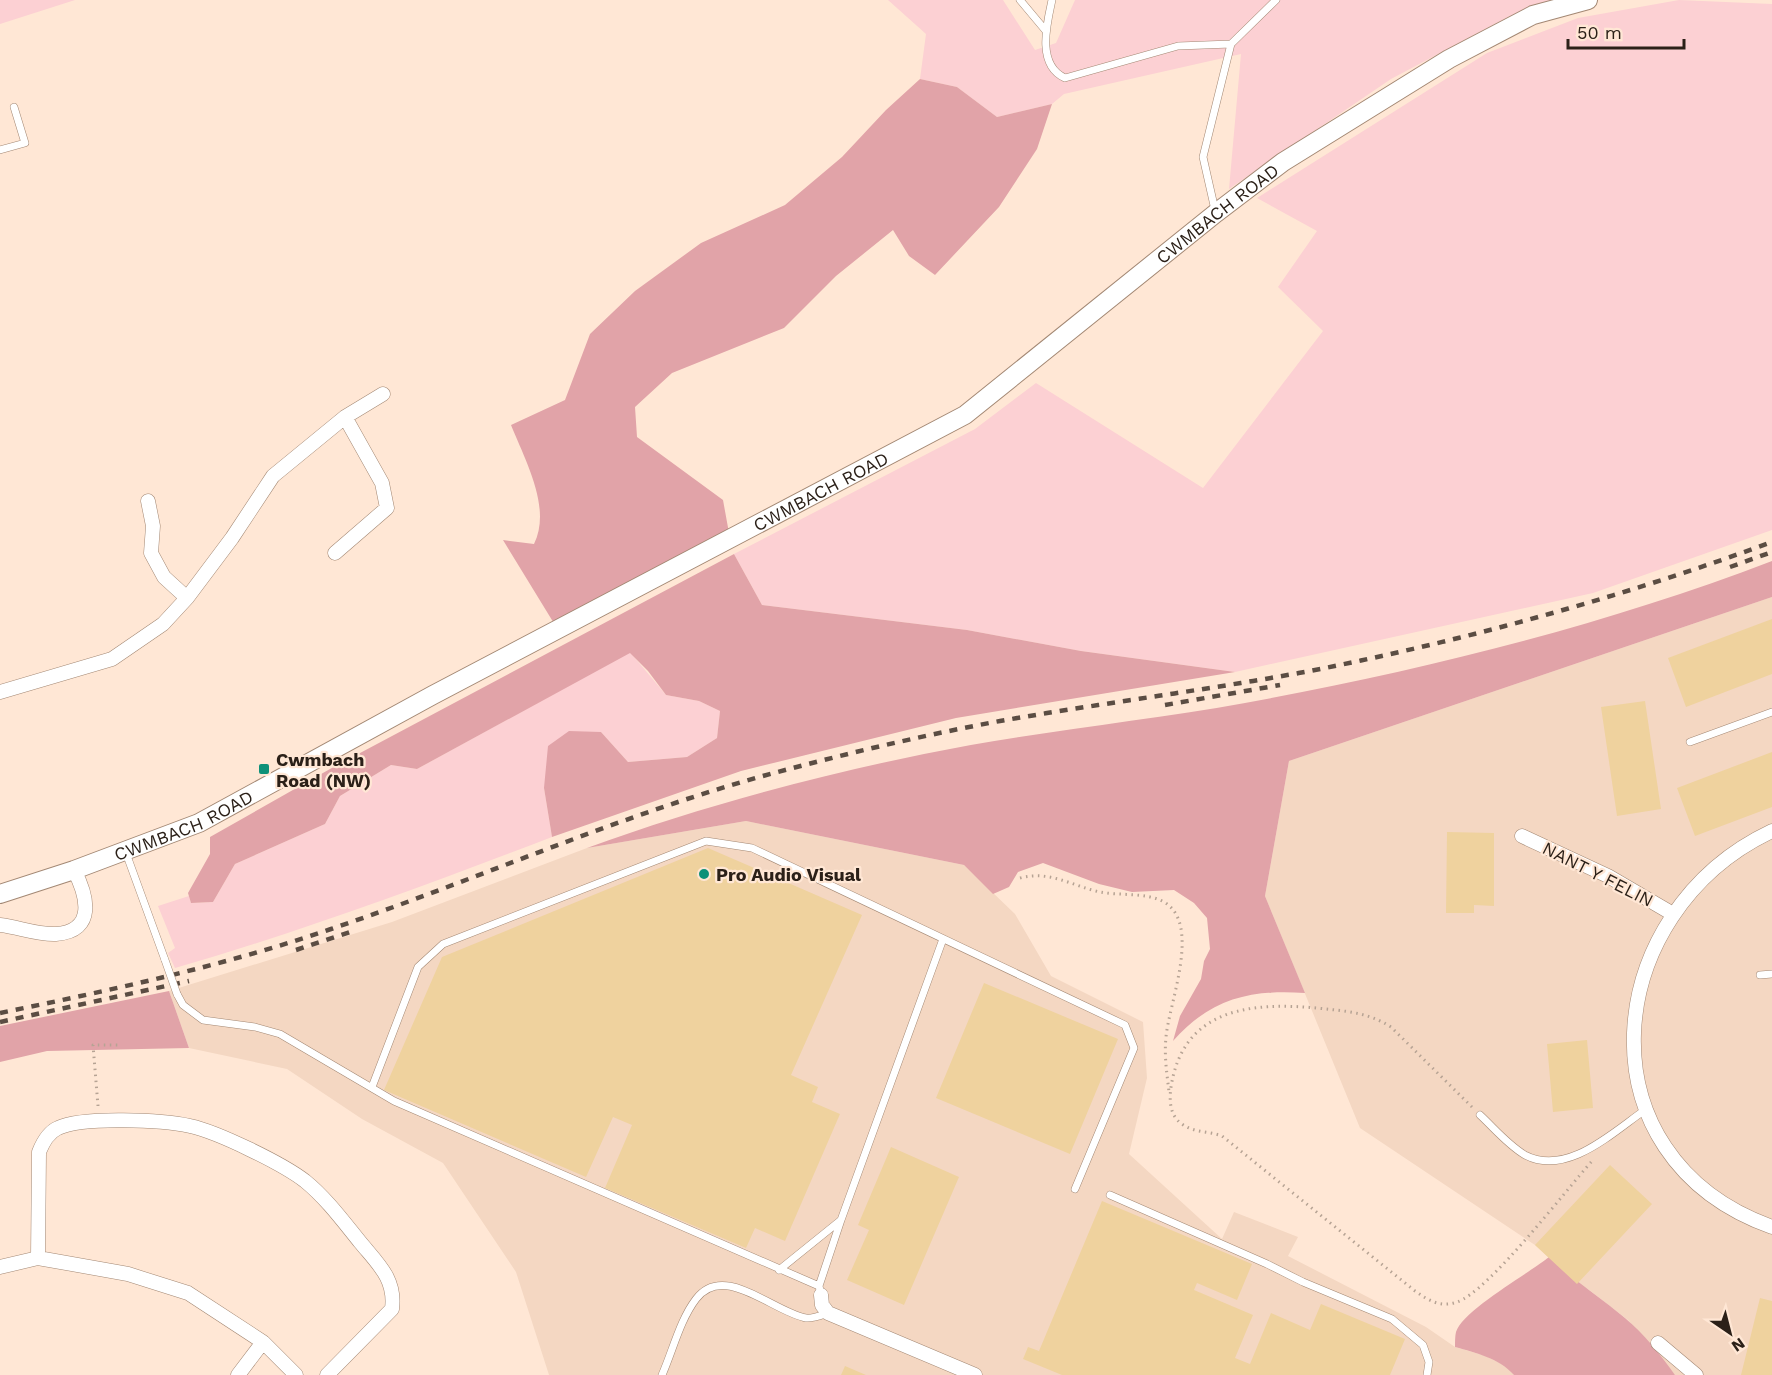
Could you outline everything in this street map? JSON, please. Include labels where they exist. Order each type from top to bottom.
[{"type":"main road","name":"CWMBACH ROAD","points":[[0,894],[74,870],[199,823],[433,695],[965,415],[1216,213],[1283,162],[1449,59],[1533,15],[1588,0]]},
{"type":"street","points":[[0,692],[112,659],[163,624],[187,598],[232,538],[273,476],[345,417],[383,394]]},
{"type":"street","points":[[335,553],[387,508],[382,483],[345,417]]},
{"type":"street","points":[[148,501],[153,526],[151,553],[164,577],[187,598]]},
{"type":"street","points":[[1772,831],[1740,849],[1705,877],[1673,914],[1649,961],[1634,1024],[1634,1062],[1645,1110],[1671,1154],[1689,1175],[1742,1214],[1772,1227]]},
{"type":"street","name":"NANT Y FELIN","points":[[1522,836],[1608,876],[1673,914]]},
{"type":"street","points":[[0,925],[55,934],[72,930],[84,919],[87,909],[74,870]]},
{"type":"street","points":[[38,1258],[39,1152],[44,1140],[58,1128],[92,1119],[190,1126],[255,1152],[305,1181],[333,1209],[390,1278],[394,1295],[392,1309],[327,1375]]},
{"type":"street","points":[[0,1267],[38,1258],[128,1274],[188,1293],[263,1342],[296,1375]]},
{"type":"street","points":[[820,1291],[822,1305],[828,1313],[975,1375]]},
{"type":"street","points":[[238,1375],[263,1342]]},
{"type":"street","points":[[1658,1343],[1696,1375]]},
{"type":"lane","points":[[1020,0],[1046,32]]},
{"type":"lane","points":[[1052,0],[1046,32],[1048,56],[1059,75],[1065,78],[1178,45],[1231,44]]},
{"type":"lane","points":[[1216,213],[1203,157],[1231,44],[1276,0]]},
{"type":"lane","points":[[0,150],[25,143],[14,107]]},
{"type":"lane","points":[[1690,742],[1772,712]]},
{"type":"lane","points":[[372,1087],[418,967],[443,944],[706,841],[752,848],[1125,1025],[1134,1048],[1075,1189]]},
{"type":"lane","points":[[125,850],[177,994],[183,1005],[203,1020],[255,1027],[280,1034],[394,1101],[779,1270],[820,1291],[841,1220],[943,939]]},
{"type":"lane","points":[[1760,975],[1772,974]]},
{"type":"lane","points":[[1480,1115],[1526,1155],[1536,1159],[1557,1161],[1589,1148],[1645,1110]]},
{"type":"lane","points":[[1110,1195],[1303,1282],[1392,1319],[1423,1345],[1429,1362],[1427,1375]]},
{"type":"lane","points":[[779,1270],[841,1220]]},
{"type":"lane","points":[[662,1375],[688,1311],[697,1297],[715,1285],[733,1286],[806,1318],[828,1313]]},
{"type":"path","points":[[1020,878],[1049,875],[1100,892],[1149,897],[1164,902],[1172,910],[1180,922],[1183,942],[1166,1037],[1165,1062],[1170,1107],[1180,1123],[1200,1132],[1222,1136],[1415,1291],[1432,1302],[1440,1304],[1455,1302],[1482,1286],[1594,1158]]},
{"type":"path","points":[[1170,1096],[1174,1071],[1181,1056],[1206,1025],[1241,1010],[1289,1006],[1347,1011],[1378,1018],[1391,1027],[1480,1115]]},
{"type":"path","points":[[98,1111],[93,1046],[120,1045]]},
{"type":"shaded area","points":[[0,0],[75,0],[0,24]]},
{"type":"shaded area","points":[[888,0],[1003,0],[1035,50],[1056,43],[1075,0],[1566,0],[1508,17],[1391,79],[1229,189],[1241,54],[1064,94],[1052,104],[997,117],[957,87],[920,79],[926,34]]},
{"type":"shaded area","points":[[1679,0],[1772,4],[1772,530],[1593,593],[1235,672],[1081,651],[967,630],[762,605],[734,554],[975,429],[1036,383],[1203,488],[1323,331],[1278,287],[1317,231],[1257,198],[1487,53],[1578,18]]},
{"type":"shaded area","points":[[920,79],[957,87],[997,117],[1052,104],[1037,149],[999,207],[935,275],[909,256],[893,230],[836,276],[784,328],[672,373],[635,407],[637,437],[723,500],[729,533],[555,625],[503,540],[534,544],[539,530],[540,515],[534,484],[511,425],[565,400],[590,334],[635,291],[701,243],[785,205],[842,157],[886,110]]},
{"type":"shaded area","points":[[734,554],[762,605],[967,630],[1081,651],[1235,672],[956,718],[741,771],[552,837],[544,788],[548,746],[569,731],[601,732],[628,762],[687,757],[717,738],[720,711],[699,701],[666,695],[648,671],[630,653],[417,769],[391,765],[340,796],[325,824],[235,864],[213,902],[191,903],[188,893],[210,854],[210,837],[330,769]]},
{"type":"shaded area","points":[[1772,561],[1772,597],[1289,761],[1265,896],[1305,993],[1266,993],[1232,1000],[1202,1015],[1173,1041],[1180,1016],[1201,979],[1204,961],[1210,949],[1207,918],[1194,903],[1174,890],[1132,892],[1099,884],[1043,863],[1018,872],[1009,887],[993,894],[964,865],[746,821],[587,848],[712,807],[796,783],[882,763],[1004,739],[1245,703],[1446,661],[1578,626]]},
{"type":"shaded area","points":[[1772,597],[1772,1375],[1675,1375],[1628,1320],[1588,1289],[1577,1284],[1535,1245],[1360,1128],[1265,896],[1289,761]]},
{"type":"shaded area","points":[[630,652],[666,695],[699,701],[720,711],[717,738],[687,757],[628,762],[601,732],[544,788],[552,837],[365,907],[175,968],[168,953],[175,948],[158,906],[189,896],[191,903],[213,902],[235,864],[325,824],[340,796],[391,765],[417,769]]},
{"type":"shaded area","points":[[746,821],[964,865],[1015,914],[1051,976],[1143,1022],[1147,1078],[1129,1154],[1222,1239],[1234,1212],[1298,1237],[1288,1256],[1426,1327],[1455,1347],[1486,1356],[1506,1366],[1514,1375],[549,1375],[516,1272],[443,1163],[362,1119],[287,1069],[189,1048],[169,991],[392,922],[587,848]]},
{"type":"shaded area","points":[[169,991],[189,1048],[47,1051],[0,1062],[0,1026]]},
{"type":"shaded area","points":[[1549,1257],[1632,1324],[1675,1375],[1514,1375],[1494,1360],[1455,1347],[1456,1332],[1471,1313]]},
{"type":"building","points":[[1772,619],[1772,674],[1686,707],[1668,658]]},
{"type":"building","points":[[1645,701],[1661,809],[1617,816],[1601,707]]},
{"type":"building","points":[[1772,752],[1772,807],[1695,836],[1677,788]]},
{"type":"building","points":[[1447,832],[1494,833],[1494,906],[1474,905],[1474,913],[1446,913]]},
{"type":"building","points":[[708,848],[862,915],[791,1075],[818,1087],[812,1102],[840,1114],[785,1241],[755,1228],[746,1248],[605,1188],[632,1125],[613,1117],[586,1177],[384,1090],[442,957]]},
{"type":"building","points":[[984,983],[1118,1039],[1070,1154],[936,1098]]},
{"type":"building","points":[[1587,1040],[1593,1108],[1553,1112],[1547,1044]]},
{"type":"building","points":[[891,1147],[959,1177],[904,1305],[847,1280],[869,1230],[858,1225]]},
{"type":"building","points":[[1610,1165],[1652,1204],[1577,1284],[1535,1245]]},
{"type":"building","points":[[1102,1201],[1252,1264],[1237,1300],[1197,1283],[1194,1290],[1253,1315],[1235,1358],[1250,1364],[1271,1313],[1310,1330],[1321,1304],[1405,1339],[1390,1375],[1062,1375],[1023,1359],[1028,1347],[1039,1351]]},
{"type":"building","points":[[1760,1298],[1772,1301],[1772,1375],[1741,1375]]},
{"type":"building","points":[[845,1366],[866,1375],[841,1375]]},
{"type":"railway","points":[[0,1013],[167,976],[290,942],[389,909],[618,823],[734,784],[793,768],[974,726],[1271,678],[1427,646],[1601,599],[1772,542]]},
{"type":"railway","points":[[1730,567],[1772,552]]},
{"type":"railway","points":[[1165,705],[1280,685]]},
{"type":"railway","points":[[296,950],[350,932]]},
{"type":"railway","points":[[0,1022],[189,981]]},
{"type":"place","name":"Cwmbach Road (NW)","points":[[264,769]]},
{"type":"place","name":"Pro Audio Visual","points":[[704,874]]}]
